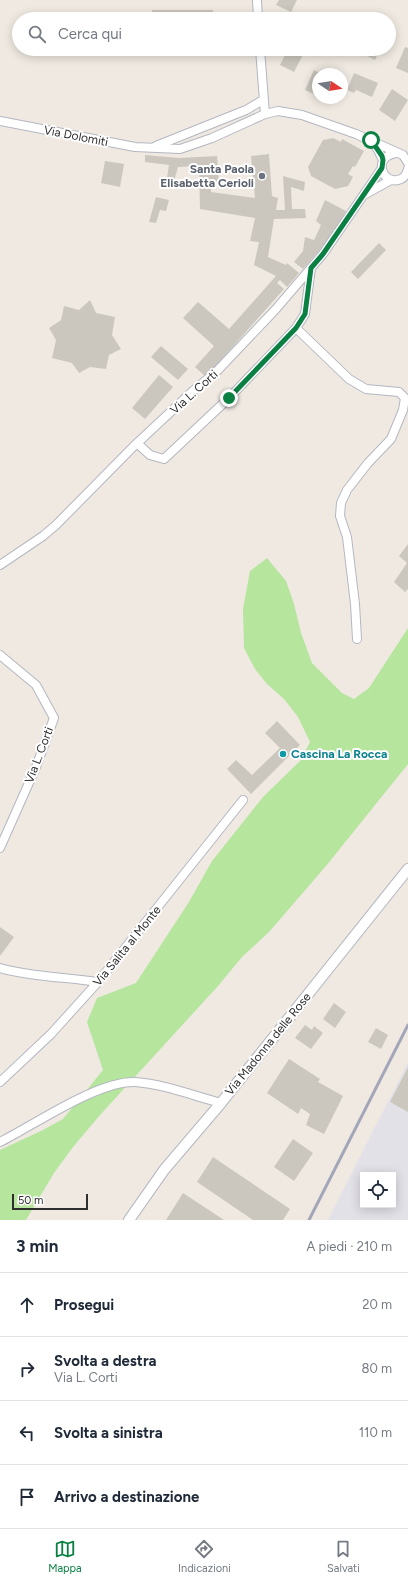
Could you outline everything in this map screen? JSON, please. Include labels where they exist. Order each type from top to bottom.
[{"type":"street","points":[[257,0],[258,12]]},
{"type":"street","points":[[261,56],[265,114]]},
{"type":"street","points":[[152,148],[246,110],[264,100]]},
{"type":"street","name":"Via Dolomiti","points":[[0,121],[128,145],[180,149],[212,138],[265,114],[278,111],[302,115],[371,140],[396,153]]},
{"type":"street","points":[[371,140],[378,150],[382,164],[382,172],[386,177],[391,180],[397,180],[407,167],[402,155],[396,153],[390,154],[382,164]]},
{"type":"street","name":"Via L. Corti","points":[[0,565],[43,536],[56,525],[194,390],[217,371],[274,310],[323,254],[353,208],[364,196],[382,164]]},
{"type":"street","name":"Via L. Corti","points":[[364,196],[391,180]]},
{"type":"street","points":[[138,444],[150,455],[164,459],[229,398],[296,328],[305,314],[311,268]]},
{"type":"street","points":[[296,328],[349,379],[366,389],[399,392],[406,398],[403,410],[391,439],[347,490],[342,503],[340,516],[347,537],[355,604],[357,638]]},
{"type":"street","name":"Via L. Corti","points":[[0,655],[36,685],[54,718],[36,766],[0,848]]},
{"type":"street","name":"Via Salita al Monte","points":[[0,1082],[51,1034],[98,982],[243,800]]},
{"type":"street","name":"Via Madonna delle Rose","points":[[129,1220],[164,1170],[221,1103],[408,869]]},
{"type":"street","points":[[0,968],[19,974],[64,977],[98,982]]},
{"type":"street","points":[[0,1142],[96,1091],[121,1083],[136,1082],[157,1086],[221,1103]]},
{"type":"shaded area","points":[[408,1062],[408,1220],[328,1220]]},
{"type":"green space","points":[[267,558],[286,581],[294,604],[301,633],[312,663],[342,693],[354,699],[369,688],[408,628],[408,764],[326,866],[269,932],[242,957],[218,986],[100,1115],[73,1147],[54,1173],[26,1220],[0,1220],[0,1150],[63,1119],[103,1070],[87,1022],[97,998],[136,983],[189,902],[212,861],[263,797],[301,760],[310,742],[298,717],[284,699],[267,684],[255,669],[244,648],[243,609],[250,571]]},
{"type":"building","points":[[279,0],[297,0],[291,12],[276,5]]},
{"type":"building","points":[[152,10],[213,10],[213,12],[152,12]]},
{"type":"building","points":[[405,47],[408,48],[408,73],[396,68]]},
{"type":"building","points":[[284,56],[302,56],[294,72],[280,65]]},
{"type":"building","points":[[367,56],[377,56],[375,60]]},
{"type":"building","points":[[354,73],[378,83],[372,97],[356,90],[354,93],[348,90]]},
{"type":"building","points":[[312,74],[312,93],[305,90]]},
{"type":"building","points":[[392,89],[408,100],[395,121],[379,110]]},
{"type":"building","points":[[333,138],[341,142],[342,139],[364,151],[355,167],[353,166],[348,174],[353,177],[348,186],[335,189],[311,176],[308,167],[323,140]]},
{"type":"building","points":[[269,154],[272,196],[278,198],[276,210],[285,210],[283,176],[305,182],[304,191],[291,187],[292,209],[305,209],[306,218],[274,219],[268,257],[286,265],[287,263],[299,273],[287,287],[280,280],[277,283],[284,289],[206,377],[195,367],[214,346],[183,318],[198,302],[229,329],[276,276],[254,265],[259,242],[250,241],[255,218],[200,209],[199,166],[178,167],[173,185],[166,184],[169,165],[145,162],[145,155],[179,158],[217,156],[219,184],[211,185],[211,192],[255,198],[251,156]]},
{"type":"building","points":[[105,161],[124,164],[120,187],[101,183]]},
{"type":"building","points":[[156,197],[169,200],[166,211],[160,210],[156,223],[149,222]]},
{"type":"building","points":[[325,200],[346,211],[335,233],[303,269],[294,262],[303,251],[305,237],[314,240],[321,225],[316,221]]},
{"type":"building","points":[[379,243],[386,250],[358,279],[351,272]]},
{"type":"building","points":[[90,300],[96,313],[115,317],[112,335],[121,349],[109,355],[106,369],[90,367],[79,373],[72,363],[52,358],[56,340],[49,328],[61,320],[64,306],[79,310]]},
{"type":"building","points":[[161,346],[188,369],[178,380],[151,357]]},
{"type":"building","points":[[159,375],[173,387],[145,419],[132,408]]},
{"type":"building","points":[[408,544],[408,589],[405,592],[394,582],[407,563],[399,556]]},
{"type":"building","name":"Cascina La Rocca","points":[[277,721],[300,745],[251,794],[227,769],[236,760],[252,775],[280,748],[265,733]]},
{"type":"building","points":[[0,927],[14,937],[0,956]]},
{"type":"building","points":[[334,1003],[346,1012],[335,1028],[323,1019]]},
{"type":"building","points":[[305,1025],[312,1030],[314,1026],[323,1033],[311,1049],[295,1038]]},
{"type":"building","points":[[376,1028],[388,1035],[381,1049],[368,1042]]},
{"type":"building","points":[[289,1059],[320,1079],[318,1082],[343,1096],[324,1134],[306,1125],[310,1114],[301,1108],[298,1114],[267,1093]]},
{"type":"building","points":[[408,1067],[408,1112],[390,1102]]},
{"type":"building","points":[[293,1139],[313,1153],[294,1181],[274,1167]]},
{"type":"building","points":[[213,1157],[290,1209],[283,1220],[253,1220],[197,1182]]},
{"type":"building","points":[[183,1193],[224,1220],[166,1220]]},
{"type":"railway","points":[[309,1220],[408,1025]]},
{"type":"place","name":"Santa Paola Elisabetta Cerioli","points":[[262,176]]},
{"type":"place","name":"Cascina La Rocca","points":[[283,754]]},
{"type":"route","points":[[229,398],[296,328],[305,314],[310,288],[311,268],[323,254],[353,208],[364,196],[373,179],[382,168],[382,156],[371,140]]}]
